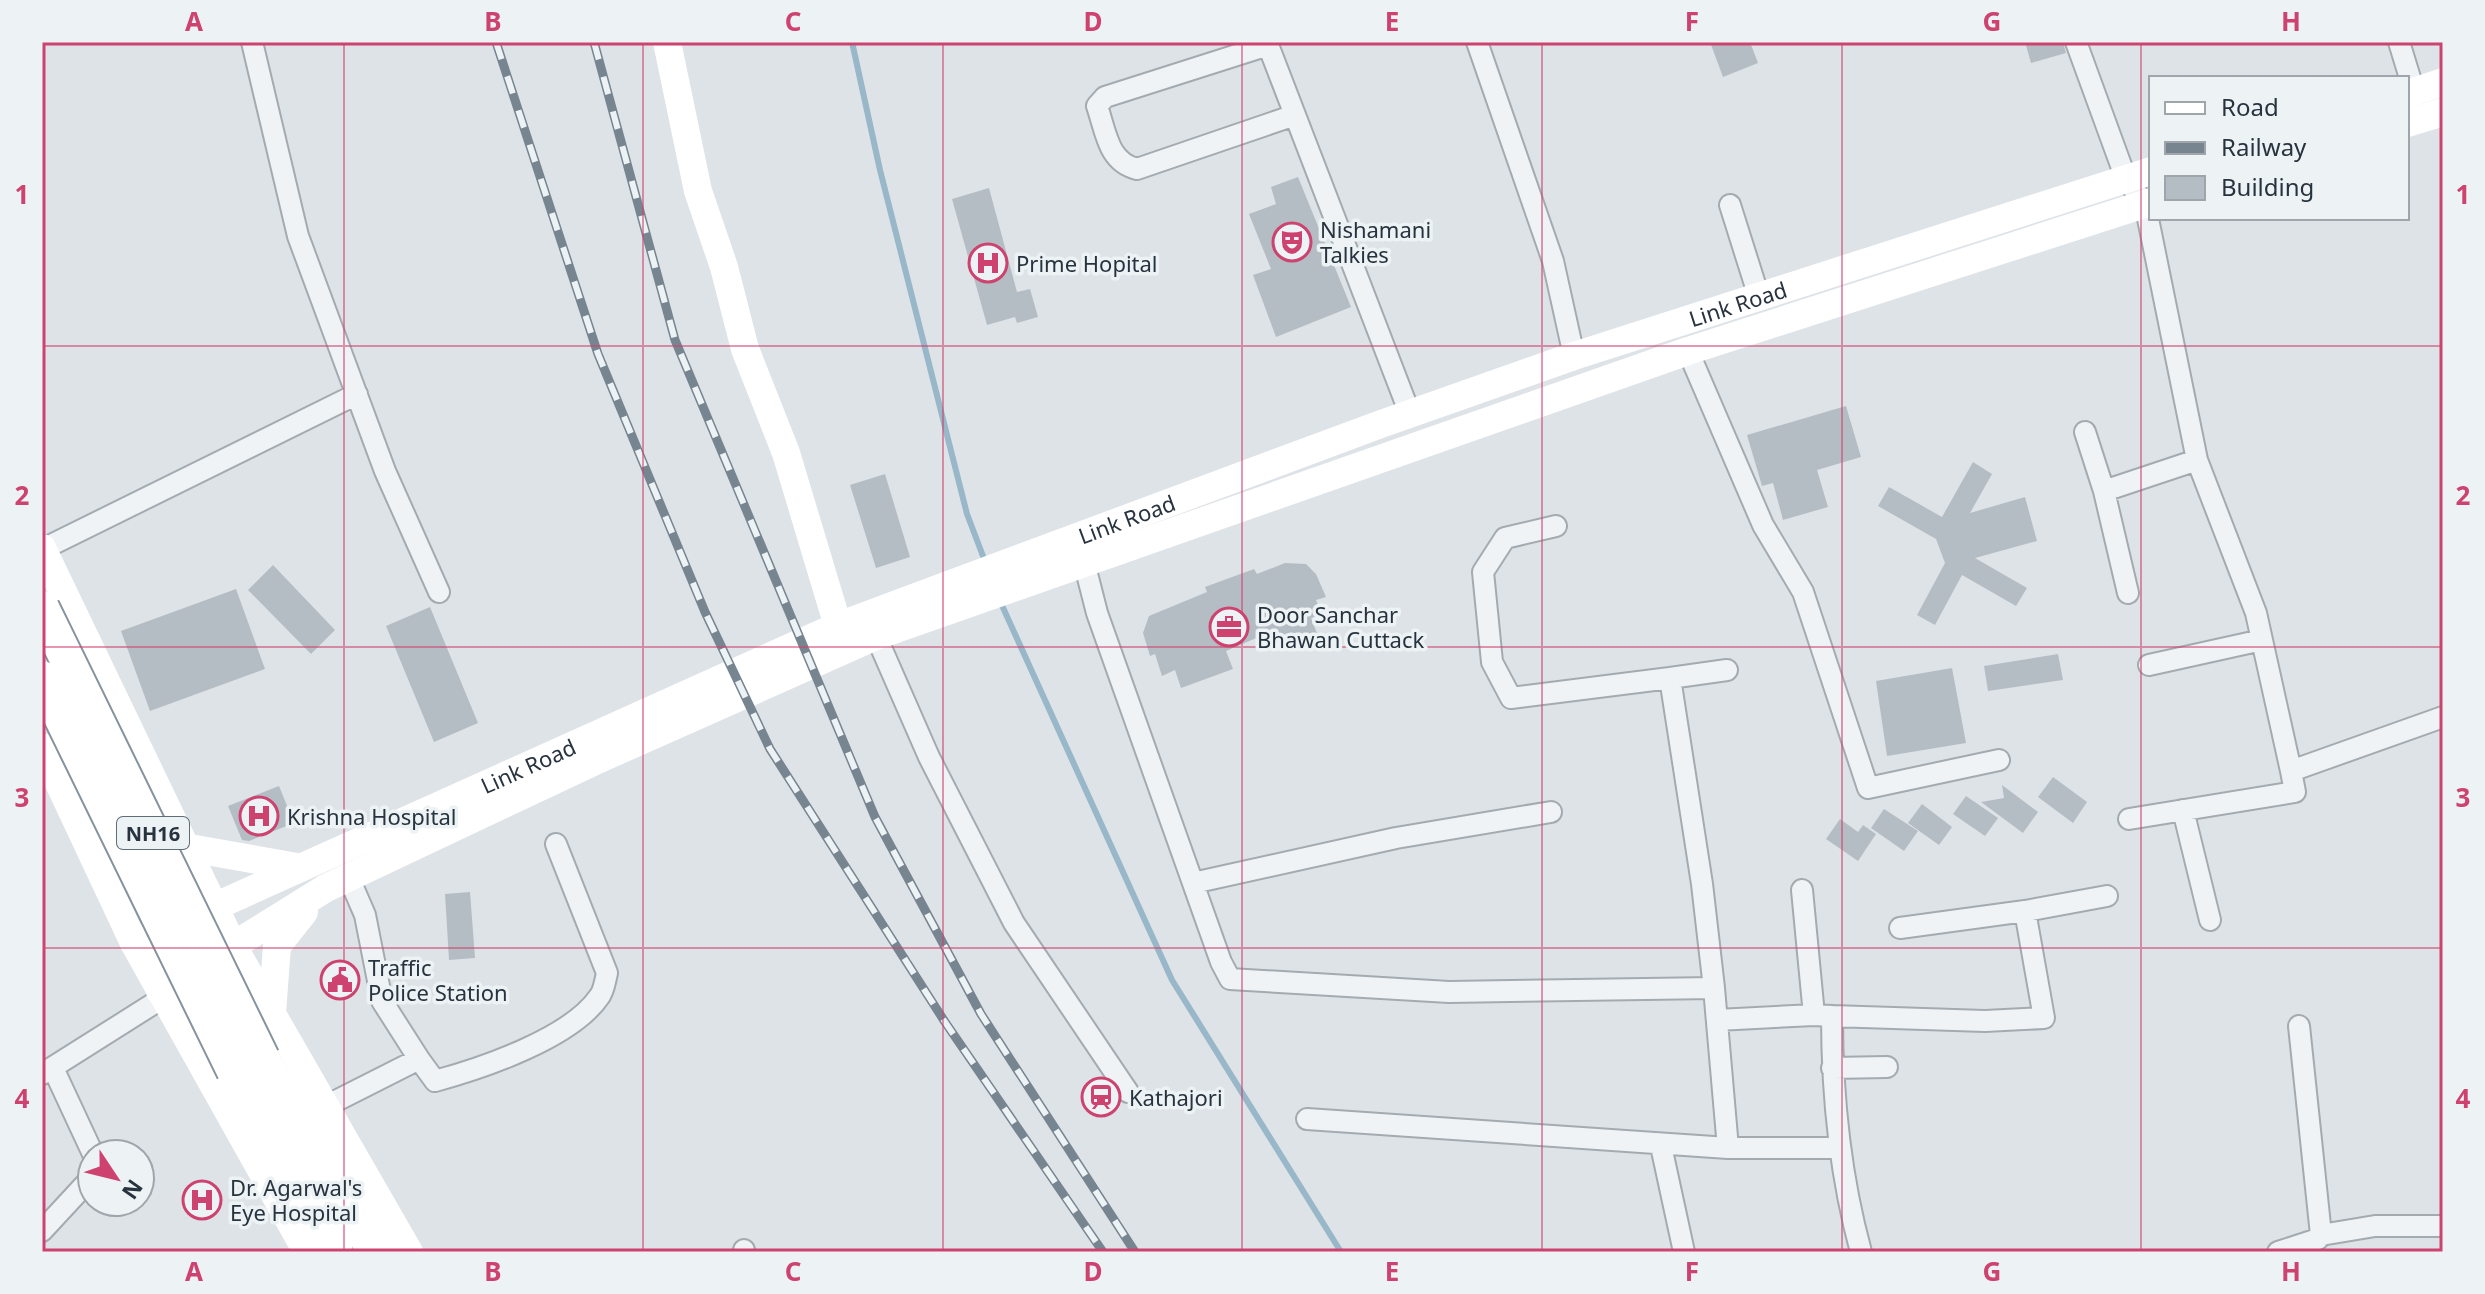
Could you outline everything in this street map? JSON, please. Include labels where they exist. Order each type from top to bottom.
[{"type":"highway","name":"NH16","points":[[42,608],[336,1252]]},
{"type":"highway","name":"NH16","points":[[42,678],[248,1064],[375,1252]]},
{"type":"main road","points":[[667,42],[698,191],[724,267],[745,349],[786,453],[838,626]]},
{"type":"main road","points":[[2411,93],[2443,82]]},
{"type":"main road","points":[[2409,122],[2443,112]]},
{"type":"main road","name":"Link Road","points":[[134,943],[838,626],[973,589],[1032,568],[1410,414],[1574,356],[2138,175]]},
{"type":"main road","name":"Link Road","points":[[1032,568],[1084,562],[1688,351],[2148,203]]},
{"type":"main road","points":[[42,548],[49,579],[234,948],[409,1252]]},
{"type":"main road","name":"Link Road","points":[[162,994],[338,883],[595,761],[876,636],[973,589]]},
{"type":"main road","points":[[42,747],[134,943],[307,1252]]},
{"type":"main road","points":[[184,847],[297,867]]},
{"type":"main road","points":[[272,1013],[277,946],[289,928],[338,883]]},
{"type":"street","points":[[252,42],[298,236],[385,471],[439,592]]},
{"type":"street","points":[[1477,42],[1553,261],[1574,356]]},
{"type":"street","points":[[2076,42],[2148,203]]},
{"type":"street","points":[[2399,42],[2407,76]]},
{"type":"street","points":[[1295,115],[1137,169],[1121,165],[1113,153],[1097,106],[1105,97],[1262,47],[1272,53],[1410,414]]},
{"type":"street","points":[[1730,205],[1759,297]]},
{"type":"street","points":[[2129,819],[2295,792],[2256,613],[2197,460],[2151,220]]},
{"type":"street","points":[[1688,351],[1763,525],[1803,592],[1868,788],[1999,760]]},
{"type":"street","points":[[42,548],[357,394]]},
{"type":"street","points":[[2085,432],[2104,491],[2128,593]]},
{"type":"street","points":[[2104,491],[2197,460]]},
{"type":"street","points":[[1556,526],[1505,538],[1483,572],[1492,662],[1511,698],[1727,670]]},
{"type":"street","points":[[1084,562],[1097,613],[1221,962],[1230,979],[1449,992],[1714,988]]},
{"type":"street","points":[[876,636],[929,757],[1014,923],[1128,1092]]},
{"type":"street","points":[[2149,665],[2262,640]]},
{"type":"street","points":[[1670,678],[1702,884],[1728,1148]]},
{"type":"street","points":[[2291,771],[2443,717]]},
{"type":"street","points":[[2183,810],[2210,920]]},
{"type":"street","points":[[1193,883],[1396,838],[1551,812]]},
{"type":"street","points":[[338,883],[365,915],[382,1001],[435,1081],[511,1056],[577,1019],[601,995],[607,973],[556,844]]},
{"type":"street","points":[[1802,890],[1832,1068],[1840,1148],[1861,1252]]},
{"type":"street","points":[[1900,928],[2107,896]]},
{"type":"street","points":[[1717,1020],[1823,1016],[1985,1021],[2044,1018],[2025,911]]},
{"type":"street","points":[[84,1138],[48,1071],[162,994]]},
{"type":"street","points":[[2299,1026],[2314,1243]]},
{"type":"street","points":[[326,1106],[419,1059]]},
{"type":"street","points":[[1832,1068],[1887,1067]]},
{"type":"street","points":[[1307,1119],[1661,1146],[1840,1148]]},
{"type":"street","points":[[1661,1146],[1684,1252]]},
{"type":"street","points":[[42,1231],[76,1194]]},
{"type":"street","points":[[2278,1252],[2375,1226],[2443,1226]]},
{"type":"building","points":[[1710,42],[1750,42],[1758,63],[1723,77]]},
{"type":"building","points":[[2025,42],[2063,42],[2066,53],[2031,63]]},
{"type":"building","name":"Nishamani Talkies","points":[[1298,177],[1351,307],[1276,337],[1253,275],[1271,269],[1249,214],[1276,204],[1271,187]]},
{"type":"building","points":[[989,188],[1017,292],[1030,289],[1038,317],[1017,323],[1015,317],[987,325],[952,199]]},
{"type":"building","points":[[1846,406],[1861,457],[1817,470],[1828,507],[1783,520],[1773,483],[1762,486],[1747,435]]},
{"type":"building","points":[[1973,462],[1992,474],[1970,513],[2025,497],[2037,541],[1975,558],[2027,588],[2016,606],[1962,575],[1935,625],[1917,615],[1945,563],[1936,539],[1878,506],[1889,487],[1942,517]]},
{"type":"building","points":[[885,474],[910,557],[876,568],[850,485]]},
{"type":"building","name":"Door Sanchar Bhawan Cuttack","points":[[1285,563],[1306,564],[1316,574],[1326,597],[1316,600],[1322,615],[1311,618],[1318,636],[1281,650],[1275,630],[1226,651],[1233,669],[1181,688],[1175,670],[1162,676],[1155,654],[1150,656],[1143,633],[1149,616],[1207,592],[1205,587],[1254,569],[1257,574]]},
{"type":"building","points":[[273,565],[335,630],[311,654],[248,590]]},
{"type":"building","points":[[236,589],[265,669],[150,711],[121,631]]},
{"type":"building","points":[[430,607],[478,723],[434,742],[386,626]]},
{"type":"building","points":[[2058,654],[2063,680],[1988,691],[1984,666]]},
{"type":"building","points":[[1952,668],[1966,743],[1887,756],[1876,681]]},
{"type":"building","points":[[2053,777],[2087,802],[2073,823],[2038,797]]},
{"type":"building","points":[[2002,785],[2038,812],[2023,833],[1981,802],[2004,798]]},
{"type":"building","points":[[279,786],[294,823],[249,841],[242,840],[228,806]]},
{"type":"building","points":[[1966,796],[1998,818],[1985,836],[1953,814]]},
{"type":"building","points":[[1922,804],[1952,827],[1939,845],[1908,823]]},
{"type":"building","points":[[1884,809],[1918,831],[1904,851],[1871,828]]},
{"type":"building","points":[[1840,819],[1858,832],[1863,825],[1876,834],[1858,861],[1826,839]]},
{"type":"building","points":[[470,892],[475,958],[449,960],[445,894]]},
{"type":"waterway","points":[[852,42],[880,170],[967,514],[986,564]]},
{"type":"waterway","points":[[1000,601],[1172,980],[1341,1252]]},
{"type":"railway","points":[[496,42],[598,354],[705,612],[770,749],[945,1022],[1103,1252]]},
{"type":"railway","points":[[594,42],[675,340],[875,817],[981,1014],[1135,1252]]},
{"type":"place","name":"Nishamani Talkies","points":[[1292,242]]},
{"type":"place","name":"Prime Hopital","points":[[988,263]]},
{"type":"place","name":"Door Sanchar Bhawan Cuttack","points":[[1229,627]]},
{"type":"place","name":"Krishna Hospital","points":[[259,816]]},
{"type":"place","name":"Traffic Police Station","points":[[340,980]]},
{"type":"place","name":"Kathajori","points":[[1101,1097]]},
{"type":"place","name":"Dr. Agarwal's Eye Hospital","points":[[202,1200]]}]
